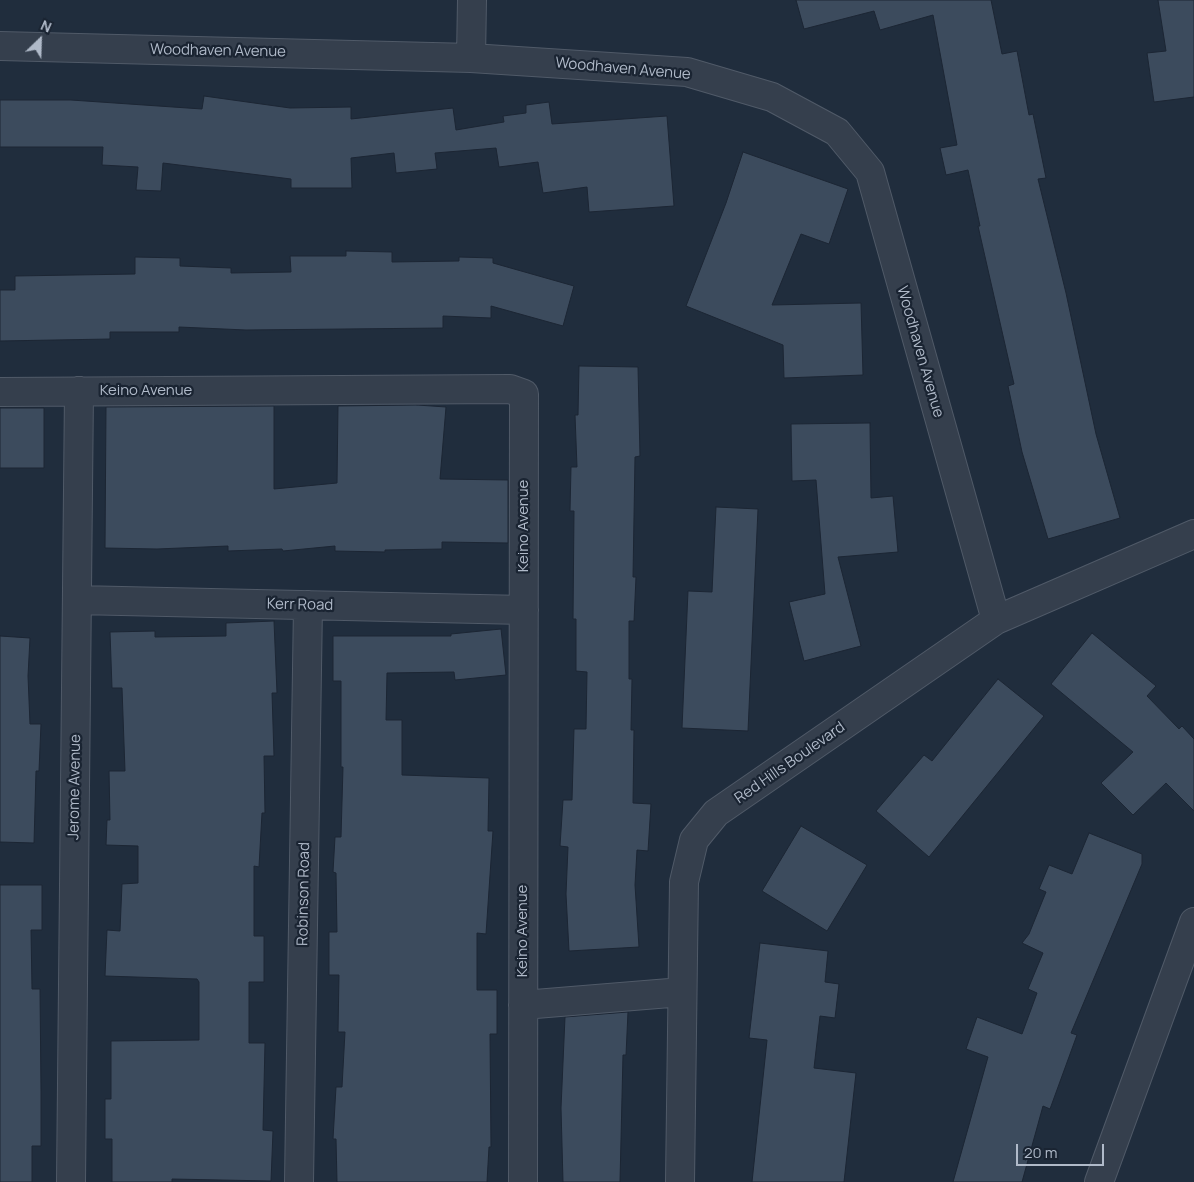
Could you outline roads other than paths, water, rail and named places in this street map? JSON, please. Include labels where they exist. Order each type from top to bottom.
[{"type":"street","points":[[471,58],[472,0]]},
{"type":"street","name":"Woodhaven Avenue","points":[[0,46],[471,58],[687,72],[772,98],[837,132],[870,172],[996,620]]},
{"type":"street","name":"Keino Avenue","points":[[0,392],[510,389],[524,394],[523,1182]]},
{"type":"street","name":"Jerome Avenue","points":[[71,1182],[79,391]]},
{"type":"street","name":"Red Hills Boulevard","points":[[680,1182],[684,882],[694,840],[716,813],[996,620],[1194,534]]},
{"type":"street","name":"Kerr Road","points":[[77,600],[524,610]]},
{"type":"street","name":"Robinson Road","points":[[299,1182],[308,605]]},
{"type":"street","points":[[1099,1182],[1194,922]]},
{"type":"street","points":[[523,1005],[682,992]]}]
